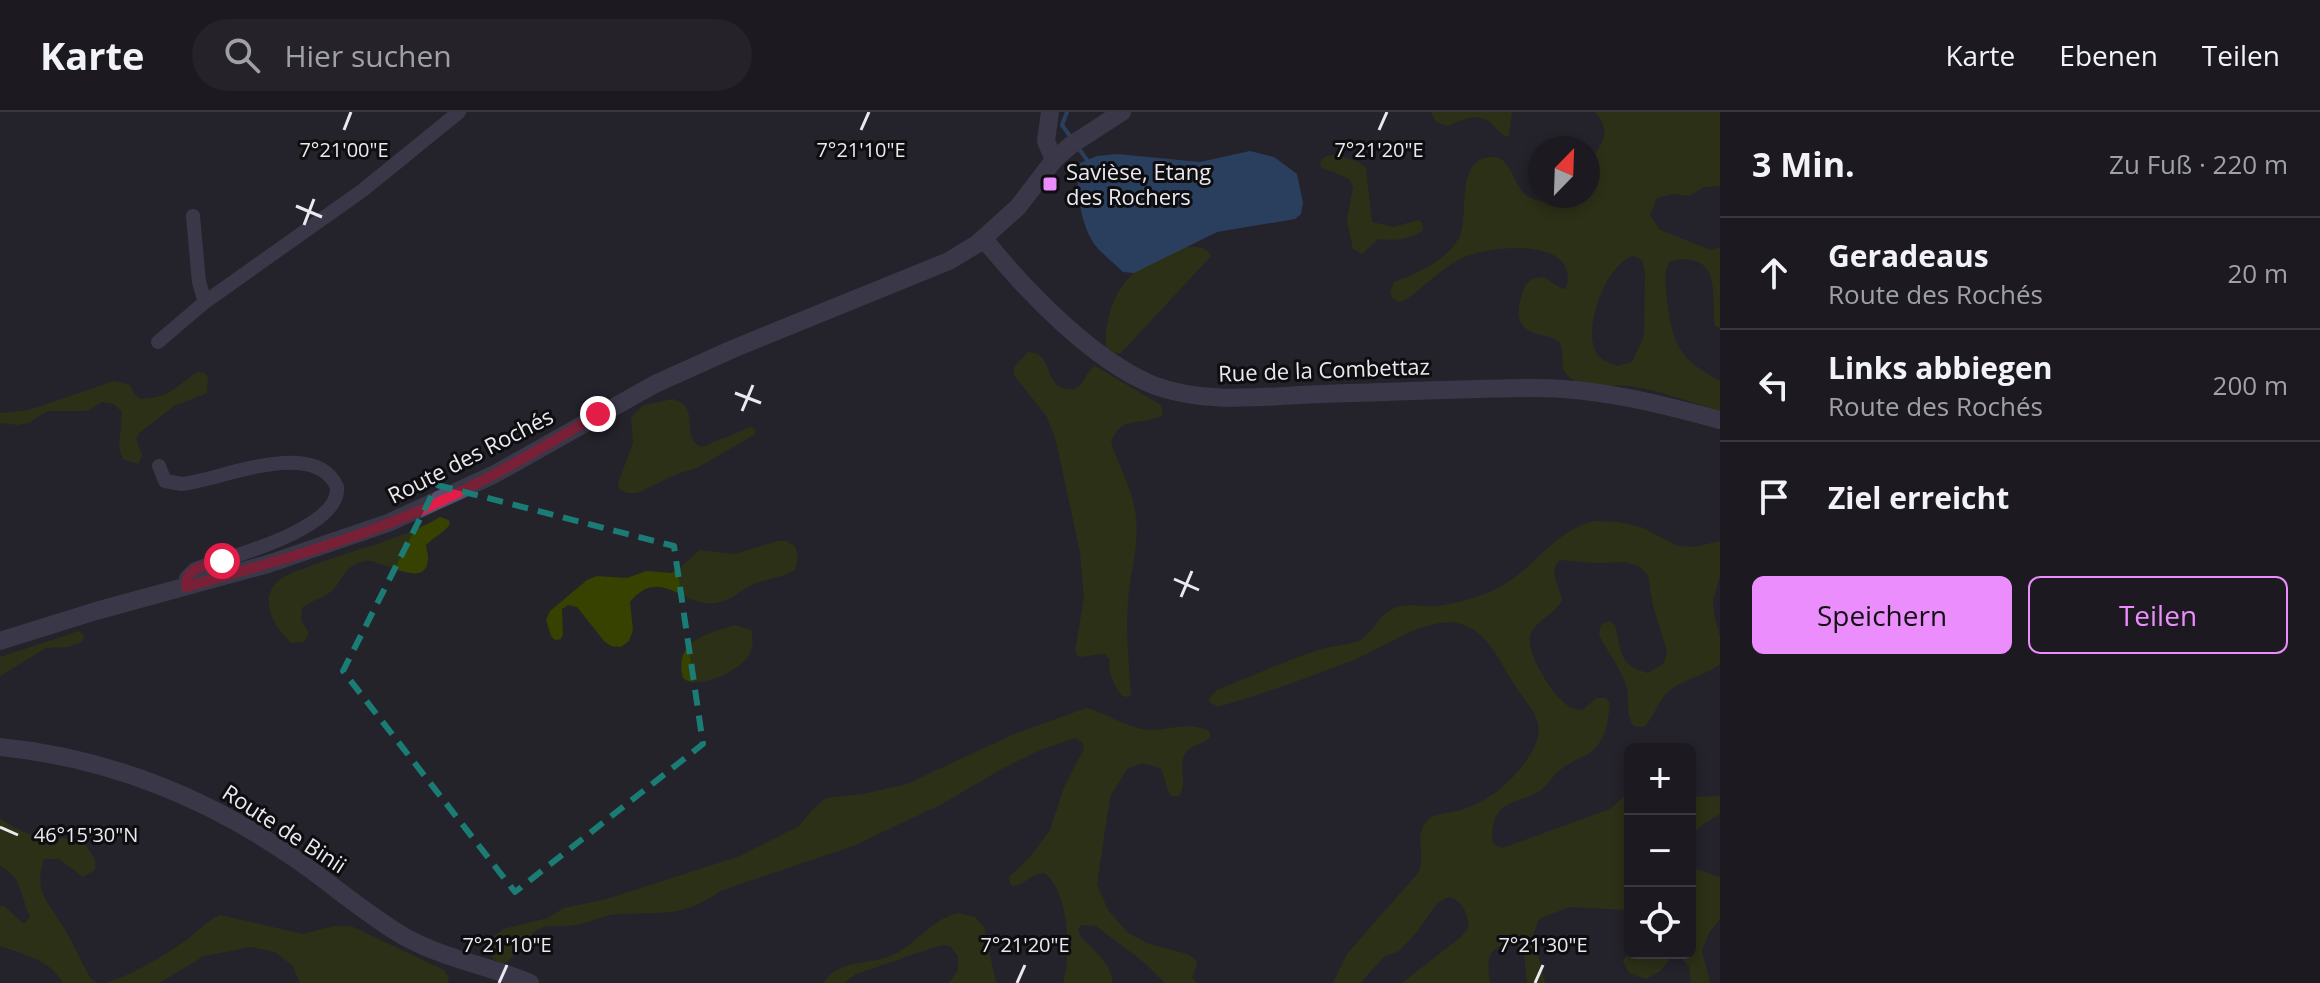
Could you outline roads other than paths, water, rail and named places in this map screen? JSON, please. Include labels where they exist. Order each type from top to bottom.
[{"type":"street","points":[[158,342],[205,302],[363,190],[459,112]]},
{"type":"street","points":[[1050,112],[1046,141],[1054,160]]},
{"type":"street","name":"Route des Rochés","points":[[0,641],[325,546],[424,509],[493,475],[655,384],[949,261],[984,239],[1018,207],[1054,160],[1122,112]]},
{"type":"street","points":[[193,216],[199,282],[205,302]]},
{"type":"street","name":"Rue de la Combettaz","points":[[984,239],[1031,290],[1101,355],[1141,379],[1177,392],[1240,397],[1551,388],[1628,397],[1720,420]]},
{"type":"street","name":"Route des Rochés","points":[[159,466],[165,481],[182,484],[300,461],[326,471],[337,487],[335,503],[326,513],[272,543],[195,569],[186,578],[186,587]]},
{"type":"street","name":"Route de Binii","points":[[0,747],[109,767],[177,791],[256,832],[402,935],[451,958],[530,983]]},
{"type":"water","points":[[1250,151],[1274,157],[1297,174],[1303,203],[1301,214],[1295,219],[1217,232],[1134,273],[1123,272],[1098,249],[1090,236],[1080,206],[1078,164],[1097,156],[1117,154],[1200,162]]},
{"type":"waterway","points":[[1067,112],[1062,125],[1072,139]]},
{"type":"waterway","points":[[1077,146],[1087,160]]},
{"type":"place","name":"Savièse, Etang des Rochers","points":[[1050,184]]}]
